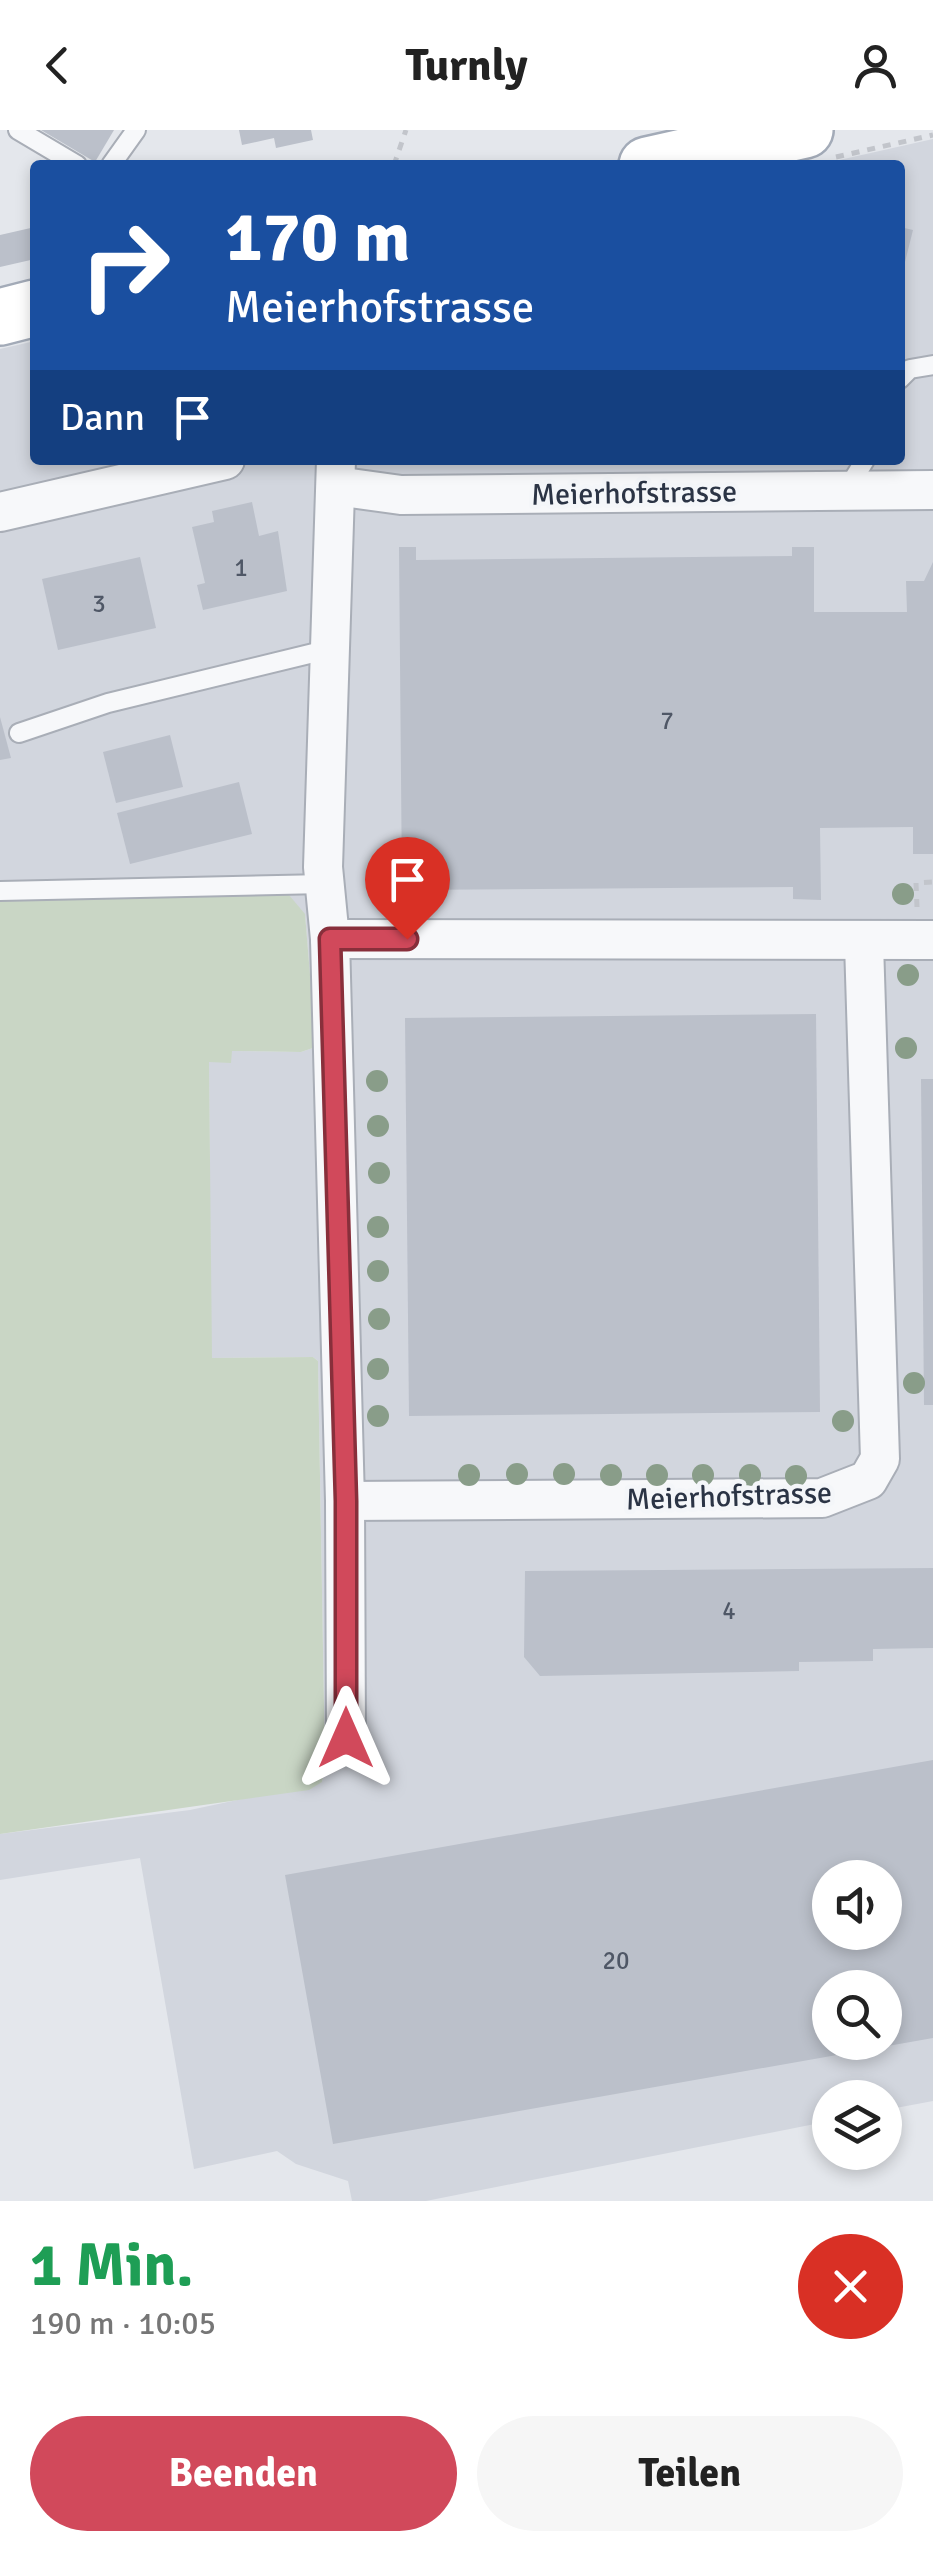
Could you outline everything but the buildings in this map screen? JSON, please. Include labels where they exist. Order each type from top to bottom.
[{"type":"main road","points":[[688,160],[819,144]]},
{"type":"main road","points":[[0,317],[30,309]]},
{"type":"street","points":[[0,512],[204,465]]},
{"type":"street","name":"Meierhofstrasse","points":[[346,1738],[346,1501],[330,939],[324,884],[336,473],[401,496],[856,476],[933,490]]},
{"type":"street","points":[[330,939],[864,943],[933,940]]},
{"type":"street","name":"Meierhofstrasse","points":[[346,1501],[822,1498],[868,1480],[880,1459],[864,943]]},
{"type":"lane","points":[[18,130],[69,160]]},
{"type":"lane","points":[[115,160],[136,130]]},
{"type":"lane","points":[[905,374],[910,369],[933,365]]},
{"type":"lane","points":[[20,734],[108,703],[330,650]]},
{"type":"lane","points":[[0,890],[324,884]]},
{"type":"path","points":[[396,160],[406,130]]},
{"type":"path","points":[[819,144],[933,134]]},
{"type":"shaded area","points":[[933,139],[933,2101],[902,2107],[902,2080],[812,2080],[812,2125],[426,2201],[352,2201],[348,2181],[296,2164],[277,2151],[194,2169],[140,1858],[0,1880],[0,1834],[190,1810],[322,1782],[325,1763],[318,1361],[313,1357],[211,1358],[209,1062],[231,1051],[301,1052],[316,1047],[305,915],[288,895],[0,898],[0,349],[30,342],[30,465],[905,465],[905,160],[839,160]]},
{"type":"green space","points":[[289,895],[305,914],[316,1047],[301,1052],[232,1051],[231,1063],[209,1062],[212,1358],[313,1357],[318,1361],[325,1763],[322,1782],[309,1790],[0,1834],[0,898]]},
{"type":"route","points":[[346,1738],[346,1501],[330,939],[407,939]]}]
